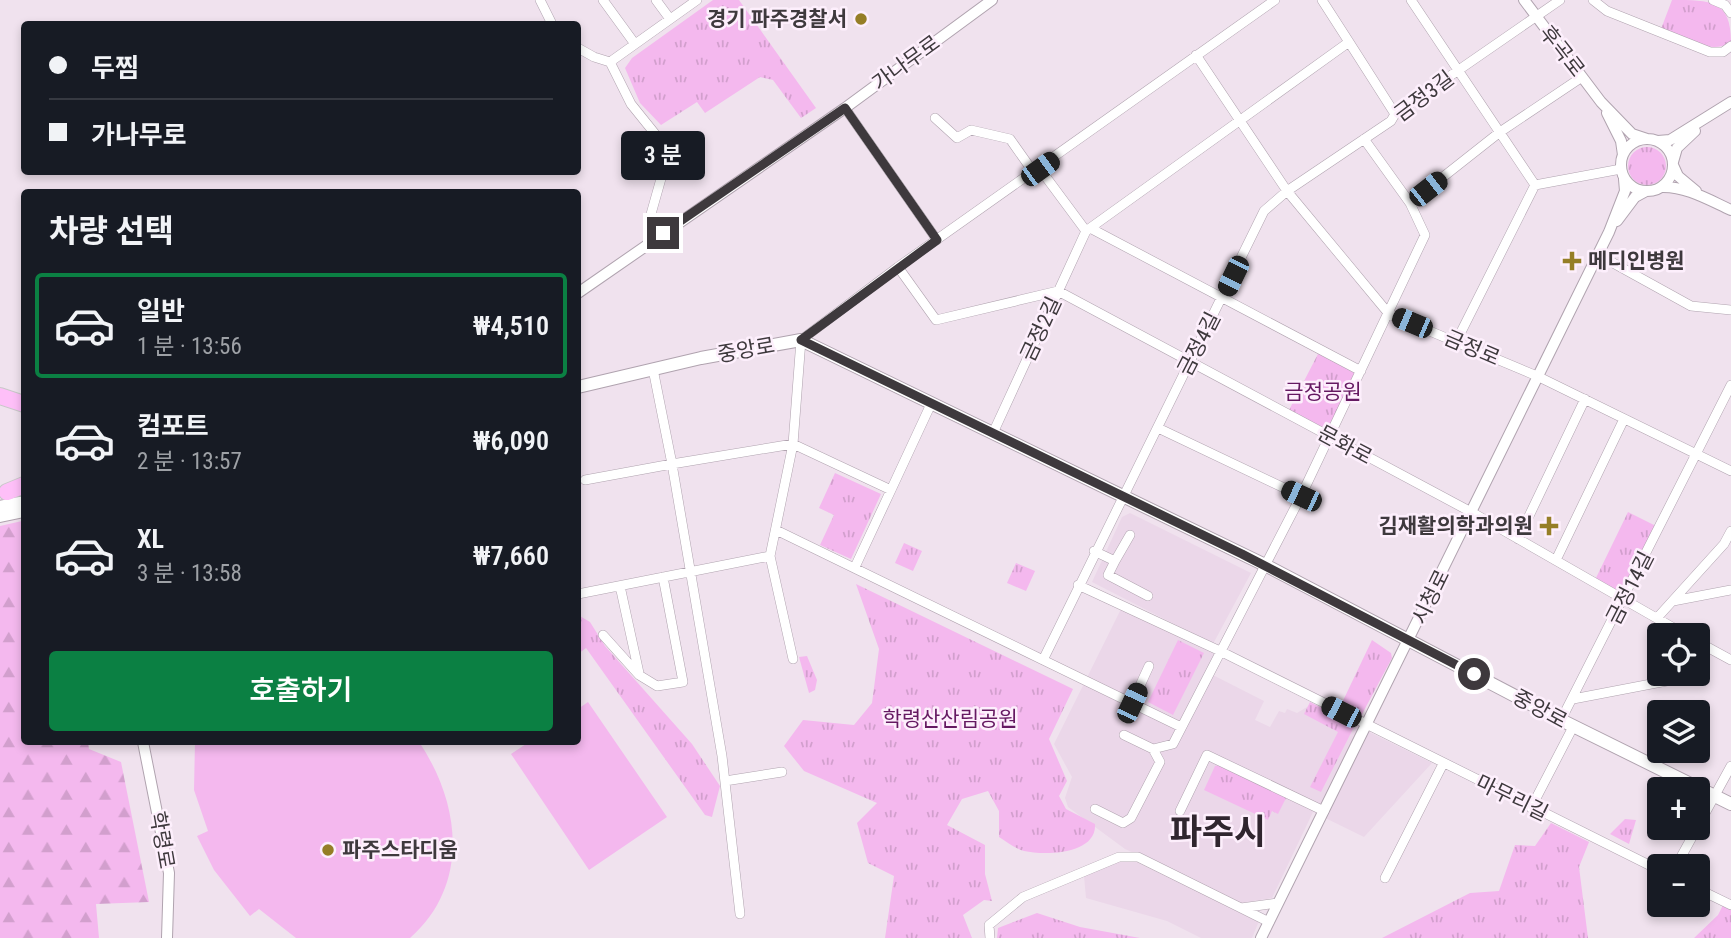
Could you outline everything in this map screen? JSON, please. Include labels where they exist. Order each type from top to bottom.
[{"type":"highway","points":[[0,388],[21,392]]},
{"type":"highway","points":[[0,396],[21,403]]},
{"type":"highway","points":[[4,493],[21,487]]},
{"type":"main road","name":"중앙로","points":[[581,386],[801,340],[1265,565],[1573,727],[1731,804]]},
{"type":"main road","points":[[0,508],[21,503]]},
{"type":"main road","points":[[0,516],[21,512]]},
{"type":"street","points":[[540,0],[550,21]]},
{"type":"street","points":[[603,0],[635,44]]},
{"type":"street","points":[[656,0],[670,19]]},
{"type":"street","points":[[610,62],[697,0]]},
{"type":"street","points":[[1322,0],[1395,114]]},
{"type":"street","points":[[1411,0],[1535,185]]},
{"type":"street","name":"후곡로","points":[[1524,0],[1601,102]]},
{"type":"street","name":"금정3길","points":[[1287,191],[1391,121],[1395,114],[1560,0]]},
{"type":"street","points":[[1593,0],[1607,11],[1710,52],[1723,51],[1731,46]]},
{"type":"street","points":[[1713,0],[1728,3],[1731,13]]},
{"type":"street","name":"가나무로","points":[[581,290],[845,108],[985,2]]},
{"type":"street","points":[[793,659],[770,556],[793,444],[801,340],[898,267],[1037,171],[1269,2]]},
{"type":"street","name":"금정2길","points":[[993,433],[1088,230],[1349,41]]},
{"type":"street","points":[[581,49],[610,62],[631,104],[660,140],[666,161],[650,214],[663,233]]},
{"type":"street","name":"금정로","points":[[1196,55],[1287,191],[1389,314],[1537,376],[1731,471]]},
{"type":"street","points":[[1410,203],[1500,132],[1582,77]]},
{"type":"street","points":[[1601,102],[1632,134],[1666,148],[1678,176],[1700,195]]},
{"type":"street","points":[[1601,102],[1621,141],[1623,155],[1625,191],[1609,232]]},
{"type":"street","points":[[1623,155],[1632,143],[1670,140],[1731,102]]},
{"type":"street","points":[[845,108],[937,240]]},
{"type":"street","points":[[1661,187],[1670,177],[1677,148],[1710,117]]},
{"type":"street","points":[[935,118],[957,138],[971,130],[1010,139],[1088,230],[1223,297],[1362,371]]},
{"type":"street","points":[[1153,749],[1173,744],[1301,496],[1425,235],[1410,203],[1364,139]]},
{"type":"street","points":[[1535,185],[1623,174]]},
{"type":"street","points":[[1623,174],[1634,188],[1646,191]]},
{"type":"street","points":[[1456,342],[1535,185]]},
{"type":"street","points":[[1609,232],[1635,197],[1661,187],[1672,187],[1700,195],[1731,210]]},
{"type":"street","name":"금정4길","points":[[1042,660],[1094,551],[1126,496],[1264,211],[1287,191]]},
{"type":"street","name":"시청로","points":[[1261,938],[1473,513],[1609,232]]},
{"type":"street","points":[[1597,254],[1691,306],[1731,310]]},
{"type":"street","points":[[898,267],[936,320],[1058,290]]},
{"type":"street","name":"문화로","points":[[1058,290],[1473,513],[1666,623]]},
{"type":"street","points":[[653,369],[691,572],[725,781],[740,914]]},
{"type":"street","name":"금정14길","points":[[1561,720],[1731,385]]},
{"type":"street","points":[[1518,539],[1585,399]]},
{"type":"street","points":[[855,567],[931,404]]},
{"type":"street","points":[[1556,560],[1624,419]]},
{"type":"street","points":[[1158,428],[1301,496]]},
{"type":"street","points":[[585,480],[793,444],[891,490]]},
{"type":"street","points":[[776,530],[1181,727]]},
{"type":"street","points":[[1657,618],[1727,546],[1731,531]]},
{"type":"street","points":[[1130,534],[1108,575],[1148,596]]},
{"type":"street","points":[[1094,551],[1115,561]]},
{"type":"street","points":[[581,593],[770,556]]},
{"type":"street","points":[[603,635],[639,675],[657,686],[683,682],[663,577]]},
{"type":"street","name":"마무리길","points":[[1078,585],[1220,651],[1647,864]]},
{"type":"street","points":[[620,586],[639,675]]},
{"type":"street","points":[[1673,601],[1731,590]]},
{"type":"street","points":[[1710,649],[1731,660]]},
{"type":"street","points":[[1132,703],[1149,666]]},
{"type":"street","points":[[1573,699],[1647,685]]},
{"type":"street","points":[[1531,808],[1573,727]]},
{"type":"street","points":[[1095,809],[1123,823],[1131,818],[1160,762],[1153,749],[1124,735]]},
{"type":"street","name":"학령로","points":[[144,745],[169,873],[167,938]]},
{"type":"street","points":[[1180,811],[1207,755],[1324,811]]},
{"type":"street","points":[[1385,878],[1443,764]]},
{"type":"street","points":[[1710,803],[1731,766]]},
{"type":"street","points":[[725,781],[782,772]]},
{"type":"street","points":[[990,938],[989,925],[1023,897],[1119,857],[1138,857],[1269,922]]},
{"type":"street","points":[[1710,895],[1731,905]]},
{"type":"street","points":[[1241,908],[1279,903]]},
{"type":"shaded area","points":[[1130,513],[1251,573],[1213,644],[1092,582],[1122,517]]},
{"type":"shaded area","points":[[1121,609],[1214,654],[1205,671],[1264,701],[1255,720],[1270,727],[1279,711],[1285,713],[1287,709],[1297,713],[1312,704],[1432,763],[1364,837],[1313,812],[1272,898],[1242,903],[1125,849],[1068,807],[1065,798],[1072,777],[1054,744]]},
{"type":"shaded area","points":[[1116,862],[1136,862],[1259,921],[1252,938],[1201,938],[1167,921],[1086,898],[1084,876]]},
{"type":"green space","points":[[713,0],[739,0],[816,108],[801,118],[773,80],[760,77],[705,113],[697,102],[661,125],[640,103],[625,68],[632,58]]},
{"type":"green space","points":[[1672,0],[1716,5],[1723,10],[1727,18],[1731,42],[1723,46],[1705,46],[1661,29]]},
{"type":"green space","points":[[1647,147],[1661,152],[1666,166],[1661,180],[1647,185],[1633,180],[1628,166],[1633,152]]},
{"type":"green space","name":"금정공원","points":[[1319,352],[1358,372],[1327,432],[1288,412]]},
{"type":"green space","points":[[835,473],[881,494],[851,559],[820,545],[834,515],[819,508]]},
{"type":"green space","points":[[1628,512],[1658,527],[1624,594],[1595,580]]},
{"type":"green space","points":[[21,521],[21,745],[88,745],[89,749],[121,762],[149,902],[96,904],[99,938],[0,938],[0,526]]},
{"type":"green space","points":[[904,543],[922,551],[913,571],[895,563]]},
{"type":"green space","points":[[1016,563],[1035,571],[1026,591],[1007,583]]},
{"type":"green space","name":"학령산산림공원","points":[[856,584],[1073,689],[1049,739],[1067,781],[1059,796],[1066,809],[1095,824],[1093,834],[1088,842],[1068,851],[1024,851],[999,837],[999,811],[988,791],[962,799],[947,825],[985,845],[985,874],[992,901],[984,900],[963,915],[972,938],[885,938],[894,876],[868,863],[857,823],[877,803],[804,771],[784,746],[803,720],[854,725],[872,703],[879,649]]},
{"type":"green space","points":[[581,617],[590,622],[605,646],[692,744],[720,786],[712,817],[705,815],[586,648],[581,652]]},
{"type":"green space","points":[[1178,640],[1204,653],[1173,715],[1148,702]]},
{"type":"green space","points":[[1372,640],[1391,653],[1392,658],[1360,718],[1340,707]]},
{"type":"green space","points":[[807,656],[817,680],[815,690],[809,693],[799,657]]},
{"type":"green space","points":[[588,702],[667,817],[589,870],[511,754],[524,745],[581,745],[581,707]]},
{"type":"green space","points":[[1310,702],[1355,725],[1321,792],[1310,787],[1338,732],[1304,714]]},
{"type":"green space","name":"파주스타디움","points":[[195,745],[421,745],[444,791],[450,817],[453,843],[443,894],[429,917],[410,938],[296,938],[259,909],[250,916],[214,870],[197,836],[208,831],[194,790]]},
{"type":"green space","points":[[1221,765],[1287,796],[1278,814],[1272,811],[1268,820],[1204,790],[1215,766]]},
{"type":"green space","points":[[1625,819],[1636,820],[1629,844],[1610,834]]},
{"type":"green space","points":[[1551,823],[1589,842],[1579,867],[1588,938],[1382,938],[1470,893],[1499,891],[1515,845],[1535,846]]},
{"type":"green space","points":[[1723,905],[1731,908],[1731,938],[1694,938],[1718,915]]},
{"type":"green space","points":[[1037,913],[1080,927],[1140,938],[997,938],[998,928]]},
{"type":"place","name":"경기 파주경찰서","points":[[861,19]]},
{"type":"place","name":"메디인병원","points":[[1572,261]]},
{"type":"place","name":"김재활의학과의원","points":[[1549,526]]},
{"type":"place","name":"파주스타디움","points":[[328,850]]},
{"type":"district","name":"파주시","points":[[1218,832]]},
{"type":"route","points":[[663,233],[845,108],[937,240],[801,340],[1242,554],[1474,674]]}]
